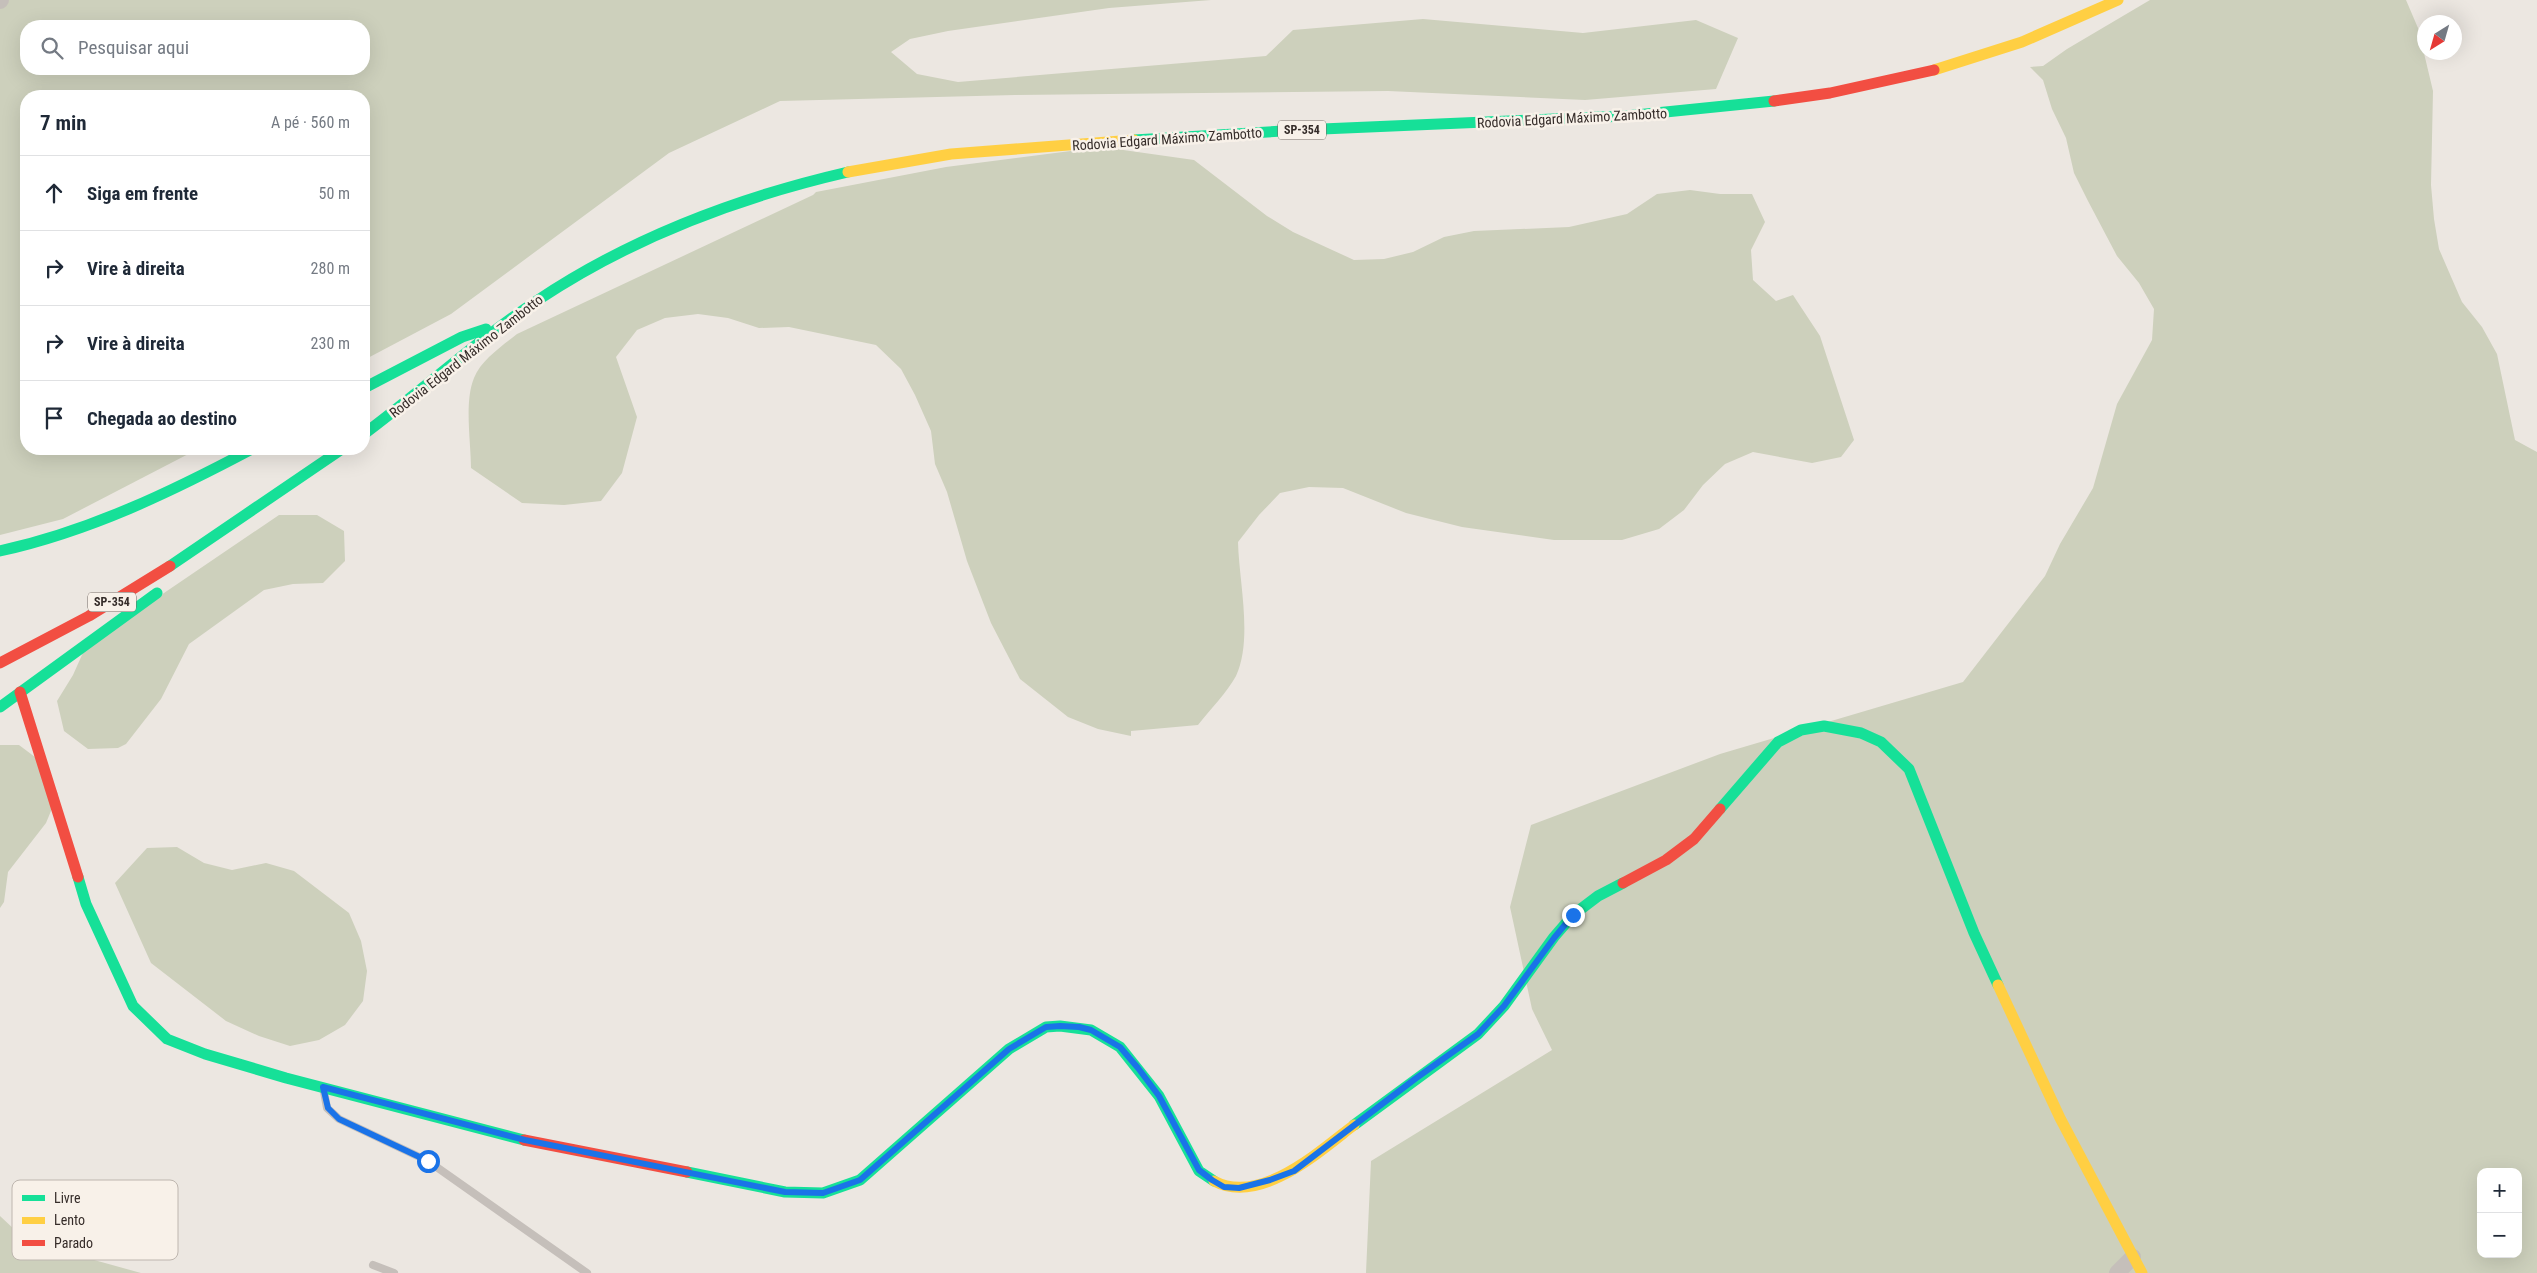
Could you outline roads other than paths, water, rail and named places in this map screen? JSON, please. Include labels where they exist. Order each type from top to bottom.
[{"type":"street","name":"Rodovia Edgard Máximo Zambotto","points":[[370,430],[506,323],[550,292],[660,234],[755,198],[822,178],[879,165],[934,156],[1154,138],[1343,128],[1540,121],[1682,112],[1814,97],[1968,61],[2073,21],[2118,0]]},
{"type":"street","points":[[370,385],[462,337],[506,323]]},
{"type":"street","points":[[0,551],[80,531],[150,500],[240,455]]},
{"type":"street","name":"SP-354","points":[[0,663],[127,593],[220,534],[333,455]]},
{"type":"street","points":[[197,564],[220,534]]},
{"type":"street","points":[[0,707],[168,585]]},
{"type":"street","points":[[20,692],[86,904],[134,1006],[167,1039],[205,1054],[525,1140],[785,1192],[823,1193],[860,1180],[1009,1049],[1046,1027],[1079,1027],[1107,1038],[1120,1047],[1159,1096],[1199,1170],[1224,1187],[1239,1188],[1270,1180],[1294,1171],[1415,1079],[1478,1034],[1504,1006],[1573,915],[1598,896],[1666,860],[1694,839],[1778,742],[1801,730],[1824,726],[1861,732],[1881,742],[1897,755],[1909,769],[1974,933],[2060,1118],[2142,1273]]},
{"type":"street","points":[[2117,1273],[2133,1257]]},
{"type":"lane","points":[[323,1087],[328,1108],[339,1119],[428,1161],[586,1273]]},
{"type":"lane","points":[[373,1266],[394,1273]]}]
